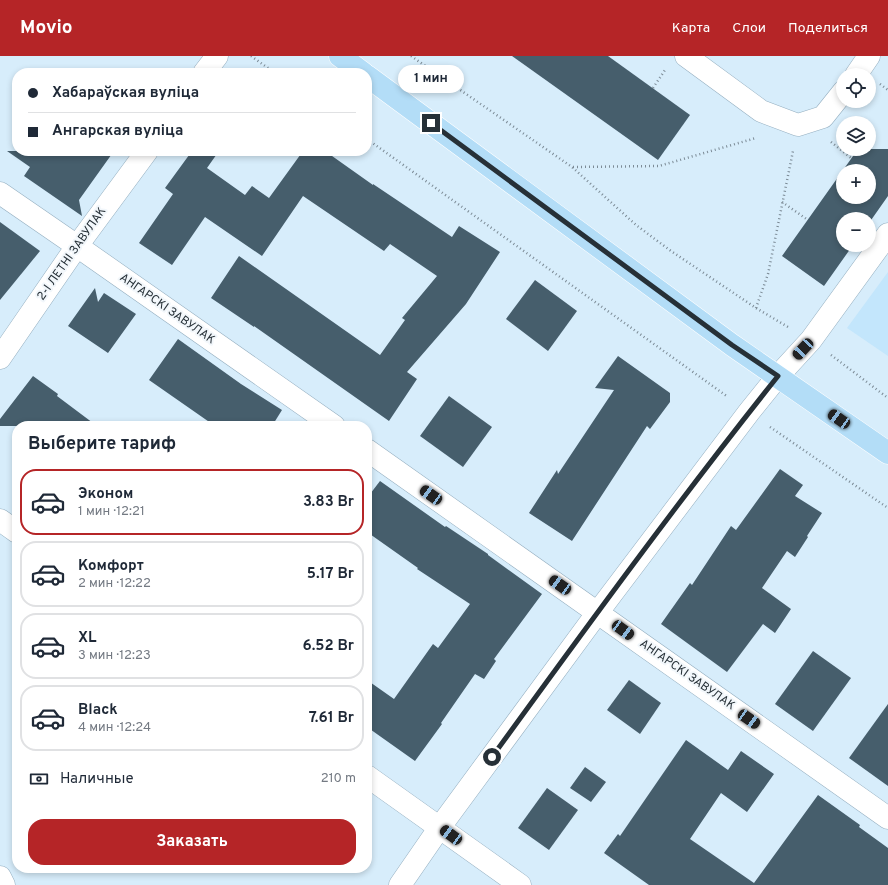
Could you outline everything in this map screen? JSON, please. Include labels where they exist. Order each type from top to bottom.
[{"type":"main road","points":[[340,56],[356,68]]},
{"type":"main road","points":[[372,80],[732,345],[888,453]]},
{"type":"street","points":[[208,68],[217,56]]},
{"type":"street","points":[[686,56],[761,111],[798,126],[823,117],[836,101]]},
{"type":"street","points":[[861,68],[869,56]]},
{"type":"street","name":"2-І ЛЕТНІ ЗАВУЛАК","points":[[0,358],[77,246],[143,156]]},
{"type":"street","name":"АНГАРСКІ ЗАВУЛАК","points":[[0,193],[327,421]]},
{"type":"street","points":[[400,885],[440,827],[598,612],[749,412],[778,376],[811,340],[888,234]]},
{"type":"street","name":"АНГАРСКІ ЗАВУЛАК","points":[[372,454],[888,818]]},
{"type":"street","points":[[0,520],[12,528]]},
{"type":"street","points":[[372,779],[520,885]]},
{"type":"street","points":[[0,877],[4,885]]},
{"type":"path","points":[[252,56],[268,68]]},
{"type":"path","points":[[411,56],[572,167],[636,225],[671,251],[756,308],[811,340],[888,398]]},
{"type":"path","points":[[572,167],[659,166],[798,126],[768,274],[756,308]]},
{"type":"path","points":[[372,143],[749,412],[888,508]]},
{"type":"path","points":[[782,202],[808,220]]},
{"type":"shaded area","points":[[888,272],[888,356],[847,328]]},
{"type":"building","points":[[512,56],[608,56],[690,115],[658,160]]},
{"type":"building","points":[[876,149],[888,149],[888,196],[876,213],[836,212],[836,252],[848,252],[824,286],[782,256],[836,180],[836,204],[876,204],[876,164],[847,164],[853,156],[876,156]]},
{"type":"building","points":[[14,156],[110,156],[79,200],[82,216],[24,176],[30,167]]},
{"type":"building","points":[[188,156],[215,156],[207,168],[245,195],[252,186],[269,198],[299,156],[332,156],[452,237],[459,226],[500,252],[466,304],[407,372],[417,379],[389,421],[254,326],[211,298],[239,256],[380,355],[405,320],[402,318],[437,276],[390,244],[384,251],[303,196],[262,256],[205,217],[172,265],[139,243],[173,194],[165,188]]},
{"type":"building","points":[[0,222],[40,251],[0,300]]},
{"type":"building","points":[[535,280],[577,311],[548,351],[506,319]]},
{"type":"building","points":[[95,288],[98,302],[104,293],[136,314],[108,353],[68,326]]},
{"type":"building","points":[[178,339],[241,384],[282,410],[275,421],[208,421],[149,380]]},
{"type":"building","points":[[618,356],[670,393],[670,402],[650,429],[647,426],[572,541],[529,513],[557,470],[558,474],[614,390],[595,388]]},
{"type":"building","points":[[33,376],[58,394],[57,396],[90,421],[12,421],[12,426],[0,426],[0,419]]},
{"type":"building","points":[[449,396],[492,427],[463,467],[420,436]]},
{"type":"building","points":[[780,469],[803,485],[795,496],[822,513],[795,557],[787,551],[762,588],[791,609],[775,633],[763,624],[727,672],[661,624],[690,583],[692,585],[731,526],[736,530]]},
{"type":"building","points":[[380,481],[445,527],[446,526],[488,554],[542,594],[494,659],[496,661],[484,679],[475,674],[441,723],[442,724],[415,761],[372,731],[372,684],[394,699],[433,644],[438,648],[470,604],[417,569],[418,568],[372,536],[372,491]]},
{"type":"building","points":[[813,651],[851,678],[813,731],[775,704]]},
{"type":"building","points":[[629,680],[661,703],[640,734],[607,710]]},
{"type":"building","points":[[888,704],[888,786],[849,758]]},
{"type":"building","points":[[686,740],[728,770],[741,751],[774,774],[747,812],[721,793],[690,839],[754,883],[818,795],[860,825],[859,827],[888,848],[888,885],[649,885],[604,853],[618,834],[620,836]]},
{"type":"building","points":[[585,767],[606,782],[591,802],[570,788]]},
{"type":"building","points":[[547,788],[578,810],[549,850],[518,828]]},
{"type":"route","points":[[431,123],[732,345],[778,376],[749,412],[598,612],[492,757]]}]
